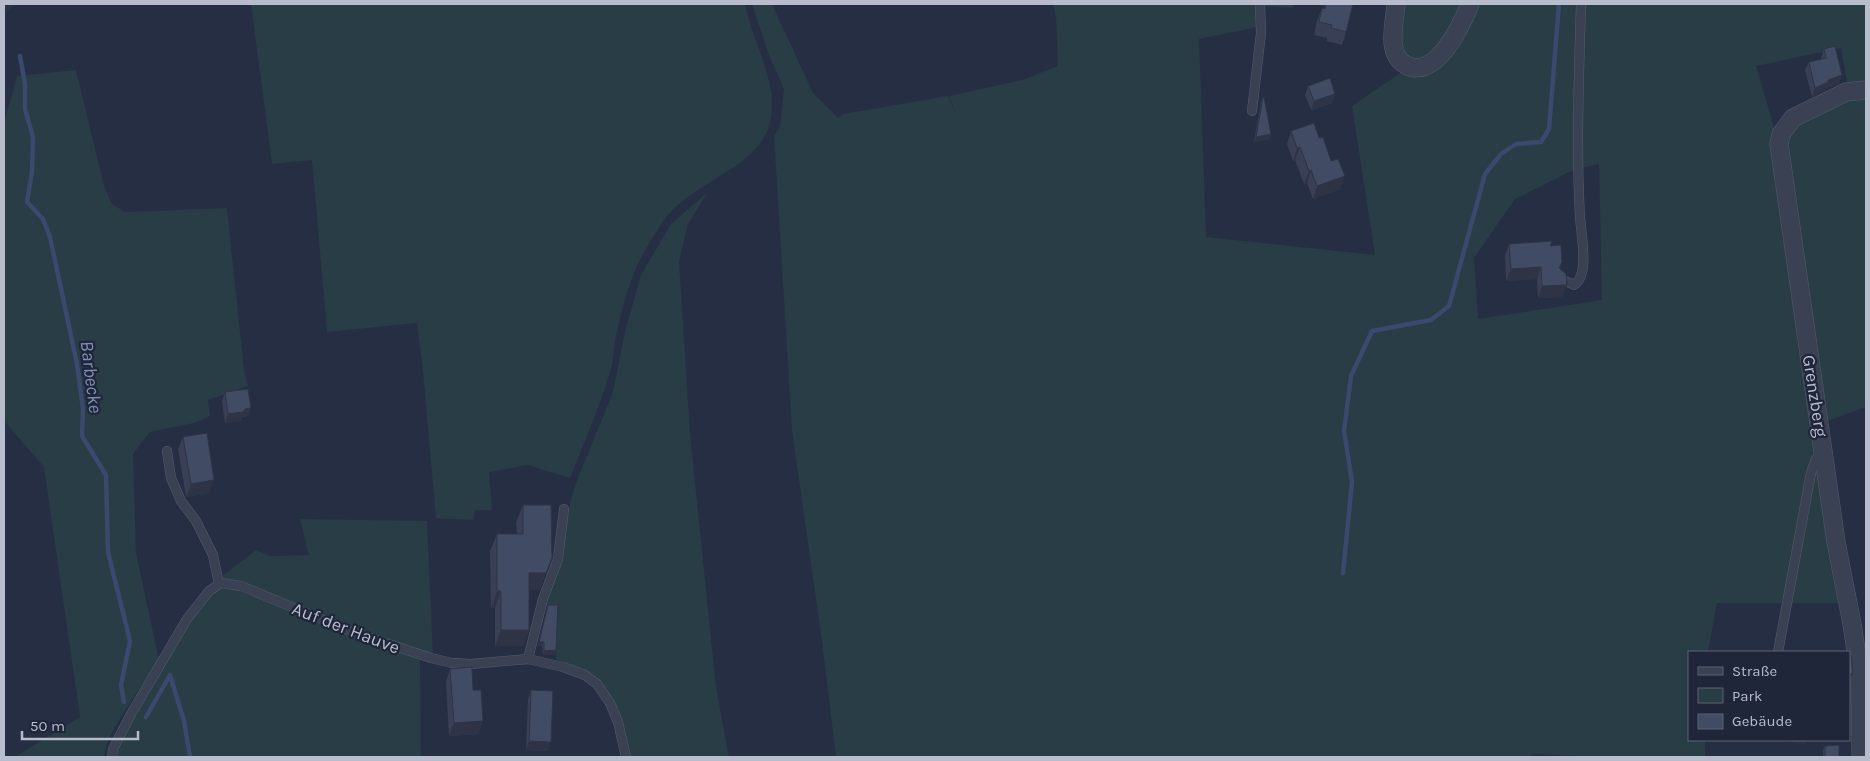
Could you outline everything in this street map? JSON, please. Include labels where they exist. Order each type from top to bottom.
[{"type":"street","points":[[1396,4],[1393,41],[1396,53],[1401,62],[1419,68],[1434,60],[1446,48],[1462,23],[1470,4]]},
{"type":"street","name":"Grenzberg","points":[[1861,757],[1860,677],[1836,542],[1779,144],[1781,134],[1793,118],[1846,92],[1866,90]]},
{"type":"lane","points":[[1252,111],[1261,33],[1260,4]]},
{"type":"lane","points":[[1561,279],[1574,285],[1579,282],[1582,276],[1583,252],[1580,219],[1578,131],[1581,4]]},
{"type":"lane","points":[[112,757],[113,749],[131,714],[187,619],[202,599],[219,584],[213,555],[196,521],[181,501],[172,478],[167,451]]},
{"type":"lane","points":[[1778,651],[1811,473],[1816,459],[1824,456]]},
{"type":"lane","points":[[528,660],[543,599],[558,559],[564,509]]},
{"type":"lane","name":"Auf der Hauve","points":[[219,584],[227,583],[241,586],[355,633],[431,658],[452,663],[471,664],[528,660],[578,672],[597,684],[610,703],[618,722],[626,757]]},
{"type":"green space","points":[[251,4],[745,4],[765,66],[772,98],[772,113],[768,129],[760,143],[749,156],[673,209],[646,249],[635,270],[621,313],[612,365],[603,394],[570,478],[528,465],[489,472],[492,510],[475,510],[473,520],[436,518],[417,323],[327,332],[312,160],[272,164]]},
{"type":"green space","points":[[752,4],[772,4],[813,93],[838,118],[843,114],[948,96],[956,115],[949,96],[1022,80],[1058,66],[1056,18],[1053,4],[1255,4],[1258,27],[1199,39],[1206,237],[1375,255],[1352,106],[1406,69],[1419,70],[1472,4],[1866,4],[1866,84],[1848,87],[1841,48],[1756,66],[1773,124],[1783,224],[1843,603],[1717,603],[1708,651],[1688,651],[1688,741],[1705,741],[1705,757],[1599,757],[1533,754],[1528,757],[836,757],[822,641],[792,430],[774,136],[780,127],[784,89],[769,55]],"holes":[[[1599,164],[1602,300],[1478,319],[1474,258],[1515,199],[1573,170]]]},
{"type":"green space","points":[[1263,4],[1293,4],[1293,8],[1264,6]]},
{"type":"green space","points":[[1400,4],[1464,4],[1447,47],[1413,65],[1397,47]]},
{"type":"green space","points":[[76,70],[104,186],[112,204],[125,212],[227,208],[244,370],[248,386],[208,400],[210,416],[194,423],[150,432],[133,454],[136,553],[159,660],[119,721],[104,757],[15,757],[80,717],[44,467],[4,421],[4,123],[17,76]]},
{"type":"green space","points":[[1866,95],[1866,407],[1827,421],[1781,156],[1798,118],[1838,98]]},
{"type":"green space","points":[[708,192],[688,224],[679,261],[690,434],[716,687],[729,757],[629,757],[625,736],[617,712],[600,681],[583,669],[556,659],[558,605],[546,606],[554,581],[576,483],[613,392],[625,332],[641,275],[671,224]]},
{"type":"green space","points":[[300,519],[427,521],[433,656],[378,638],[240,582],[221,577],[256,550],[270,556],[309,555]]},
{"type":"green space","points":[[222,589],[237,590],[318,623],[420,660],[421,757],[115,757],[116,750],[134,714],[190,620],[210,596]]},
{"type":"building","points":[[1326,4],[1353,4],[1346,32],[1331,28],[1332,25],[1319,22],[1322,8],[1325,9]]},
{"type":"building","points":[[1835,46],[1842,75],[1828,80],[1828,82],[1815,88],[1809,62],[1826,58],[1824,49]]},
{"type":"building","points":[[1330,78],[1335,94],[1314,101],[1308,86]]},
{"type":"building","points":[[1263,97],[1271,134],[1256,137]]},
{"type":"building","points":[[1314,123],[1319,138],[1323,137],[1331,161],[1338,159],[1345,176],[1317,186],[1300,147],[1297,148],[1291,131]]},
{"type":"building","points":[[1552,241],[1550,246],[1561,245],[1562,262],[1559,268],[1566,274],[1567,285],[1542,286],[1541,267],[1511,269],[1509,244]]},
{"type":"building","points":[[248,389],[251,408],[245,409],[243,412],[228,414],[225,392]]},
{"type":"building","points":[[207,433],[214,480],[191,484],[183,437]]},
{"type":"building","points":[[523,505],[551,505],[552,558],[546,573],[529,573],[529,630],[501,630],[501,591],[497,591],[497,534],[523,534]]},
{"type":"building","points":[[548,605],[558,605],[556,650],[544,651],[544,642],[539,642]]},
{"type":"building","points":[[1850,656],[1851,656],[1853,673],[1850,674]]},
{"type":"building","points":[[472,667],[473,690],[481,690],[483,721],[454,723],[450,669]]},
{"type":"building","points":[[531,690],[553,691],[551,742],[529,741]]},
{"type":"building","points":[[1839,745],[1839,757],[1825,757],[1825,746]]},
{"type":"waterway","points":[[1343,573],[1352,482],[1344,431],[1351,376],[1372,331],[1431,320],[1449,306],[1485,174],[1501,154],[1516,144],[1541,142],[1549,129],[1559,4]]},
{"type":"waterway","name":"Barbecke","points":[[20,56],[25,84],[25,109],[33,137],[32,172],[27,202],[43,219],[50,237],[77,364],[83,409],[82,436],[106,475],[108,552],[130,641],[121,685],[124,702]]},
{"type":"waterway","name":"Barbecke","points":[[146,717],[170,675],[184,721],[190,757]]}]
